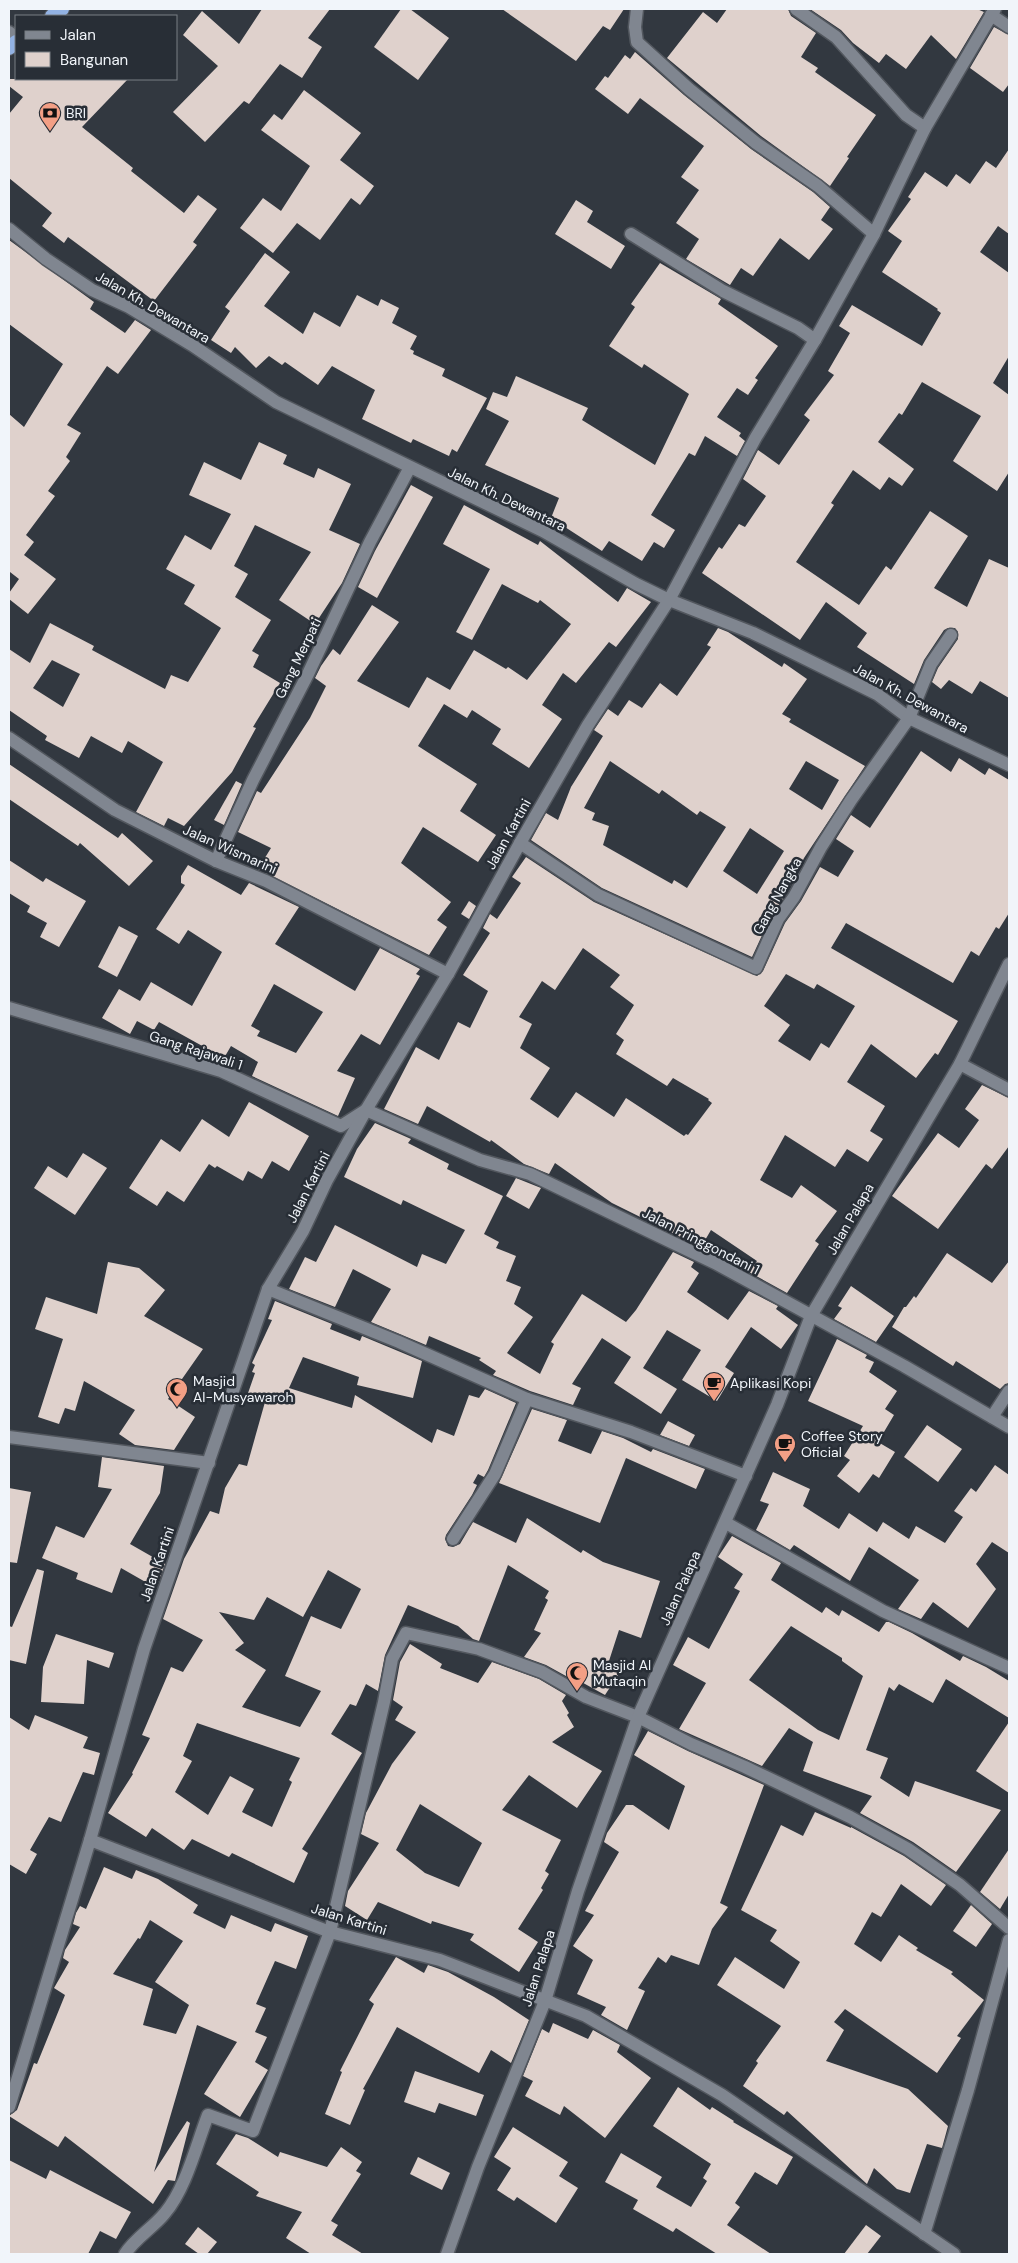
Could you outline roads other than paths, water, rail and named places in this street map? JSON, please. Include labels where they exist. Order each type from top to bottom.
[{"type":"street","points":[[637,9],[635,27],[637,42],[689,89],[756,143],[818,186],[874,234]]},
{"type":"street","points":[[796,9],[836,37],[906,115],[925,128]]},
{"type":"street","points":[[993,12],[1009,27]]},
{"type":"street","name":"Jalan Kartini","points":[[9,2107],[90,1840],[144,1649],[268,1289],[303,1231],[327,1180],[366,1110],[448,974],[588,725],[669,600],[756,437],[815,340],[874,234],[925,128],[993,12]]},
{"type":"street","name":"Jalan Kh. Dewantara","points":[[9,229],[46,259],[92,290],[129,307],[192,345],[276,402],[542,531],[636,584],[669,600],[753,633],[877,694],[909,718],[1009,765]]},
{"type":"street","points":[[631,234],[723,291],[798,328],[815,340]]},
{"type":"street","name":"Gang Merpati","points":[[216,862],[253,780],[308,674],[370,542],[410,468]]},
{"type":"street","points":[[909,718],[931,664],[951,635]]},
{"type":"street","name":"Gang Nangka","points":[[520,843],[598,895],[756,968],[778,919],[794,897],[821,847],[851,800],[909,718]]},
{"type":"street","name":"Jalan Wismarini","points":[[9,738],[115,810],[216,862],[266,881],[448,974]]},
{"type":"street","name":"Jalan Palapa","points":[[447,2254],[478,2167],[545,2001],[578,1891],[638,1717],[726,1523],[777,1404],[811,1316],[960,1064],[1009,964]]},
{"type":"street","name":"Gang Rajawali 1","points":[[9,1008],[221,1071],[341,1126],[366,1110]]},
{"type":"street","points":[[960,1064],[1009,1090]]},
{"type":"street","name":"Jalan Pringgondani 1","points":[[366,1110],[480,1160],[530,1174],[715,1263],[1009,1428]]},
{"type":"street","points":[[268,1289],[399,1342],[527,1399],[631,1432],[746,1476]]},
{"type":"street","points":[[992,1417],[1009,1390]]},
{"type":"street","points":[[453,1539],[495,1474],[527,1399]]},
{"type":"street","points":[[9,1436],[209,1463]]},
{"type":"street","points":[[726,1523],[883,1611],[1009,1668]]},
{"type":"street","points":[[125,2254],[129,2247],[164,2214],[177,2196],[208,2115],[253,2131],[330,1932],[392,1659],[406,1633],[488,1652],[542,1672],[586,1697],[638,1717],[691,1744],[745,1767],[850,1817],[908,1848],[960,1885],[1009,1928]]},
{"type":"street","name":"Jalan Kartini","points":[[90,1840],[330,1932],[440,1960],[586,2016],[722,2095],[805,2154],[954,2254]]},
{"type":"street","points":[[924,2234],[968,2090],[1009,1940]]},
{"type":"place","name":"BRI","points":[[50,132]]},
{"type":"place","name":"Aplikasi Kopi","points":[[714,1402]]},
{"type":"place","name":"Masjid Al-Musyawaroh","points":[[177,1408]]},
{"type":"place","name":"Coffee Story Oficial","points":[[785,1463]]},
{"type":"place","name":"Masjid Al Mutaqin","points":[[577,1692]]}]
